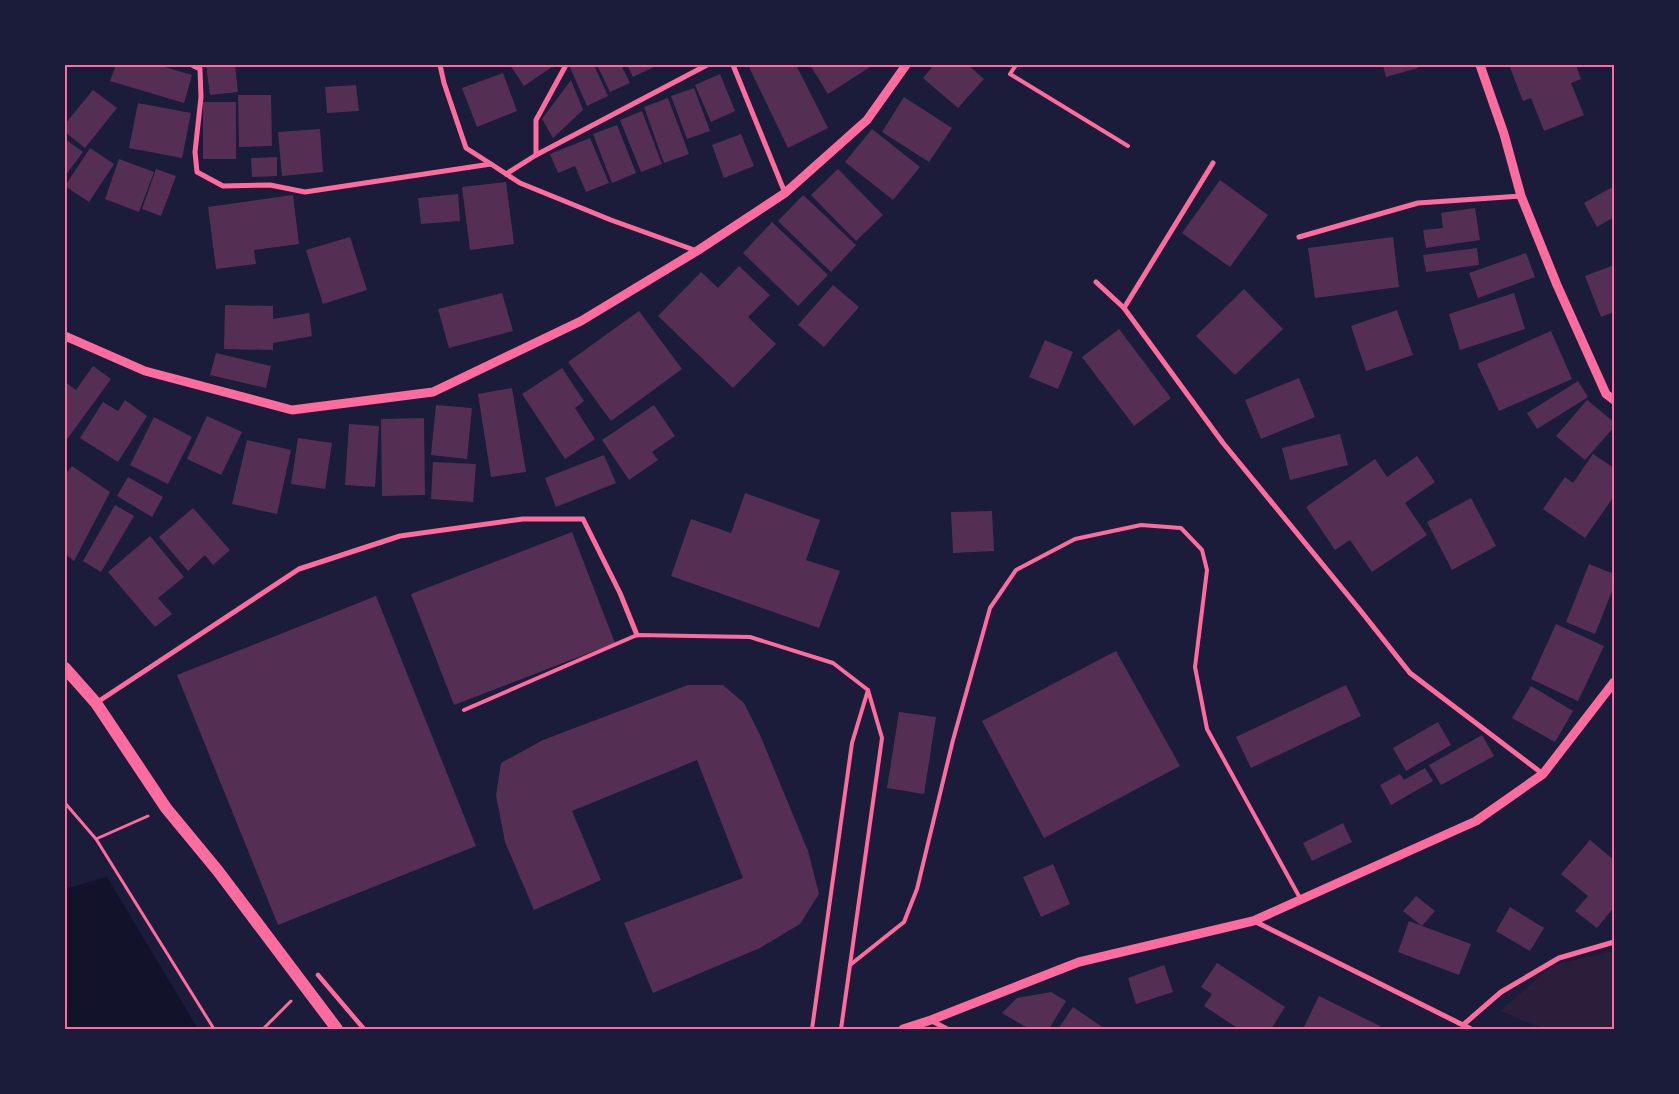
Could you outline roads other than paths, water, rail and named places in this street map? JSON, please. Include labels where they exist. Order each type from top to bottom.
[{"type":"main road","points":[[65,668],[96,703],[166,808],[218,871],[336,1029]]},
{"type":"street","points":[[192,65],[200,69],[201,97],[195,152],[197,172],[223,186],[270,185],[305,192],[491,164]]},
{"type":"street","points":[[440,65],[444,83],[466,148],[520,183],[611,220],[697,251]]},
{"type":"street","points":[[536,155],[536,120],[566,65]]},
{"type":"street","points":[[506,174],[536,155],[707,65]]},
{"type":"street","points":[[733,65],[785,193]]},
{"type":"street","points":[[65,336],[145,371],[292,410],[433,392],[581,321],[697,251],[785,193],[867,120],[906,65]]},
{"type":"street","points":[[1480,65],[1504,134],[1521,196],[1569,312],[1606,394],[1614,400]]},
{"type":"street","points":[[1124,308],[1213,163]]},
{"type":"street","points":[[1299,237],[1418,203],[1521,196]]},
{"type":"street","points":[[1096,282],[1124,308],[1223,444],[1410,673],[1544,774]]},
{"type":"street","points":[[96,703],[299,569],[400,536],[523,519],[583,519],[620,593],[637,636]]},
{"type":"street","points":[[903,1029],[1080,962],[1253,921],[1476,821],[1544,774],[1614,682]]},
{"type":"street","points":[[1253,921],[1471,1029]]},
{"type":"street","points":[[1463,1025],[1501,992],[1559,958],[1614,942]]},
{"type":"street","points":[[318,975],[364,1029]]},
{"type":"street","points":[[931,1020],[947,1029]]},
{"type":"lane","points":[[1016,65],[1010,74],[1128,146]]},
{"type":"lane","points":[[850,965],[904,922],[917,889],[953,740],[990,608],[1016,570],[1075,540],[1141,525],[1181,528],[1202,550],[1207,570],[1195,667],[1207,729],[1301,900]]},
{"type":"lane","points":[[464,710],[637,636],[750,637],[833,663],[868,690],[882,738],[841,1029]]},
{"type":"lane","points":[[812,1029],[852,743],[868,690]]}]
